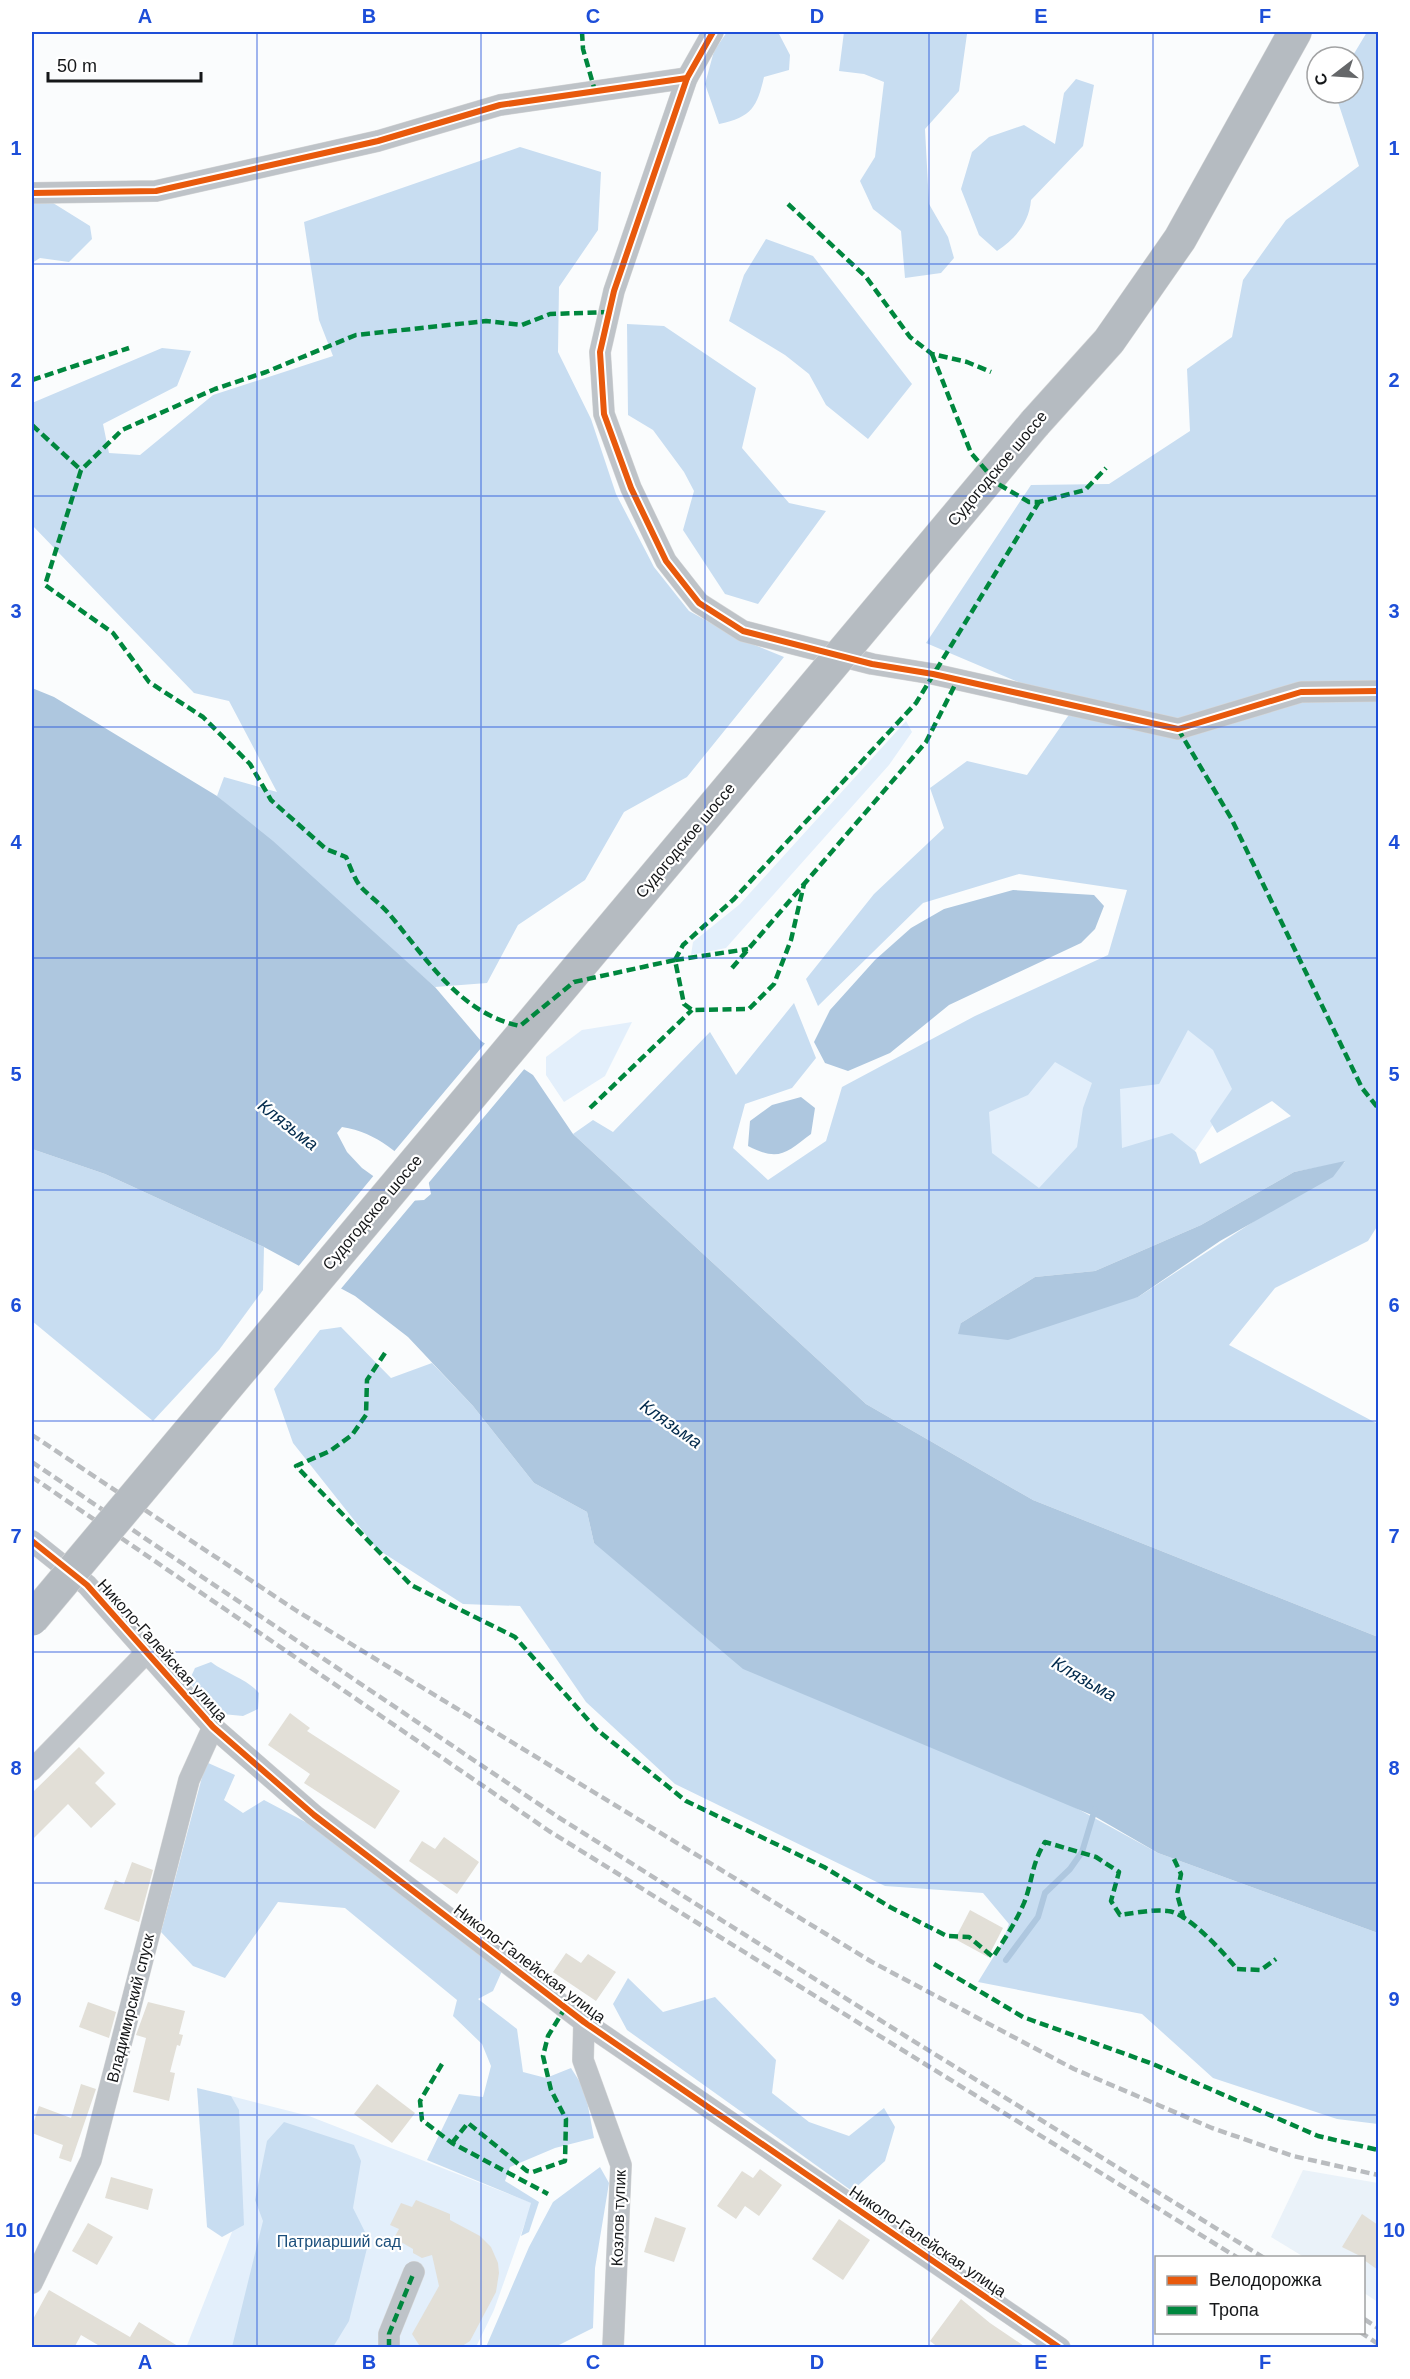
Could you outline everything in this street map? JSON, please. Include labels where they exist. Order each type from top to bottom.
[{"type":"main road","name":"Судогодское шоссе","points":[[32,1619],[1035,423],[1108,341],[1180,239],[1295,32]]},
{"type":"street","points":[[713,32],[687,78],[614,291],[600,352],[604,414],[631,488],[666,561],[699,603],[743,631],[872,664],[933,674],[1178,729],[1301,692],[1378,691]]},
{"type":"street","points":[[32,193],[156,191],[378,141],[500,105],[687,78]]},
{"type":"street","name":"Николо-Галейская улица","points":[[32,1541],[87,1585],[213,1726],[314,1815],[584,2022],[1060,2348]]},
{"type":"street","points":[[32,1770],[147,1652]]},
{"type":"street","name":"Владимирский спуск","points":[[32,2283],[91,2160],[189,1780],[213,1726]]},
{"type":"street","name":"Козлов тупик","points":[[584,2022],[583,2060],[621,2165],[613,2348]]},
{"type":"street","points":[[389,2348],[389,2334],[414,2272]]},
{"type":"shaded area","points":[[1303,2170],[1378,2183],[1378,2302],[1365,2294],[1365,2256],[1302,2256],[1271,2237]]},
{"type":"green space","points":[[727,32],[778,32],[790,55],[789,70],[764,77],[759,96],[751,109],[739,118],[719,124],[705,84],[714,51]]},
{"type":"green space","points":[[844,32],[967,34],[959,91],[925,129],[929,204],[948,237],[954,258],[941,273],[905,278],[901,231],[873,209],[860,181],[875,157],[884,82],[864,74],[839,71]]},
{"type":"green space","points":[[1367,32],[1378,32],[1378,1225],[1368,1241],[1275,1288],[1229,1345],[1378,1424],[1378,1637],[1033,1500],[866,1404],[573,1134],[593,1120],[613,1132],[710,1032],[736,1075],[794,1003],[816,1058],[792,1088],[745,1104],[733,1148],[768,1180],[826,1141],[842,1087],[975,1016],[1108,955],[1127,890],[1019,874],[923,903],[818,1006],[806,979],[874,894],[944,828],[930,788],[967,761],[1027,775],[1075,706],[926,643],[1031,485],[1109,484],[1190,431],[1187,369],[1232,337],[1243,280],[1286,220],[1359,166],[1339,105],[1365,105],[1365,45],[1359,45]],"holes":[[[1188,1030],[1213,1050],[1232,1089],[1210,1121],[1217,1133],[1272,1101],[1291,1116],[1200,1164],[1196,1152],[1172,1133],[1122,1148],[1120,1089],[1159,1084]],[[1055,1062],[1092,1083],[1083,1108],[1077,1147],[1039,1188],[992,1153],[989,1112],[1028,1095]],[[1345,1162],[1138,1297],[961,1323],[1035,1277],[1095,1271],[1201,1225],[1294,1172]]]},
{"type":"green space","points":[[1076,79],[1094,85],[1083,146],[1031,200],[1028,216],[1020,229],[997,251],[979,235],[961,189],[972,152],[989,137],[1024,125],[1055,144],[1064,93]]},
{"type":"green space","points":[[520,147],[601,172],[598,230],[559,287],[558,352],[591,419],[616,494],[654,567],[689,611],[740,639],[784,657],[687,777],[624,812],[585,880],[518,925],[487,983],[435,987],[217,796],[224,777],[277,792],[229,701],[194,693],[32,525],[32,403],[162,348],[191,351],[177,386],[103,424],[109,453],[140,455],[213,395],[333,356],[319,320],[304,222]]},
{"type":"green space","points":[[45,198],[90,226],[92,239],[69,262],[40,258],[32,263],[32,202]]},
{"type":"green space","points":[[766,239],[813,256],[912,384],[868,439],[826,405],[809,374],[785,355],[729,321],[744,275]]},
{"type":"green space","points":[[627,324],[664,326],[756,388],[742,448],[789,503],[826,511],[758,604],[725,594],[683,530],[694,491],[684,472],[653,430],[628,415]]},
{"type":"green space","points":[[906,721],[912,732],[889,765],[726,948],[691,955],[693,942],[740,904]]},
{"type":"green space","points":[[1111,963],[1254,1065],[1185,1165],[1032,1197],[958,1131]]},
{"type":"green space","points":[[632,1022],[605,1076],[564,1102],[546,1075],[546,1057],[582,1030]]},
{"type":"green space","points":[[32,1149],[105,1174],[264,1247],[263,1290],[219,1350],[153,1421],[32,1321]]},
{"type":"green space","points":[[341,1327],[391,1378],[432,1363],[473,1406],[534,1483],[587,1512],[594,1543],[1158,1853],[1378,1933],[1378,2124],[1337,2119],[1213,2078],[1142,2014],[978,1982],[1002,1943],[1009,1924],[983,1893],[885,1886],[675,1784],[586,1702],[520,1606],[463,1604],[377,1549],[293,1443],[274,1389],[320,1330]]},
{"type":"green space","points":[[211,1662],[243,1680],[259,1693],[258,1709],[243,1716],[212,1713],[189,1681],[195,1668]]},
{"type":"green space","points":[[206,1762],[235,1775],[224,1800],[243,1813],[264,1800],[315,1827],[502,1971],[493,1991],[478,1999],[517,2029],[523,2072],[546,2078],[571,2068],[585,2090],[594,2138],[555,2148],[510,2167],[505,2181],[539,2202],[529,2232],[521,2236],[531,2203],[427,2160],[459,2094],[483,2097],[491,2066],[482,2044],[453,2016],[457,2000],[345,1908],[278,1902],[225,1978],[193,1966],[161,1932]]},
{"type":"green space","points":[[628,1978],[663,2012],[715,1997],[776,2060],[772,2093],[809,2122],[849,2136],[884,2108],[895,2127],[885,2161],[852,2191],[627,2030],[613,2004]]},
{"type":"green space","points":[[197,2088],[231,2096],[239,2110],[244,2225],[222,2237],[207,2227]]},
{"type":"green space","name":"Патриарший сад","points":[[231,2096],[309,2116],[532,2203],[494,2310],[476,2347],[186,2348],[232,2232]]},
{"type":"green space","points":[[284,2122],[354,2145],[361,2161],[353,2208],[369,2240],[349,2321],[333,2347],[232,2347],[263,2221],[255,2200],[267,2141]]},
{"type":"green space","points":[[600,2167],[609,2183],[595,2268],[593,2328],[555,2347],[486,2347],[529,2247],[553,2202]]},
{"type":"water","name":"Клязьма","points":[[32,688],[54,697],[217,796],[273,841],[435,987],[481,1041],[533,1075],[573,1134],[866,1404],[1033,1500],[1378,1637],[1378,1933],[1158,1853],[1094,1816],[743,1669],[594,1543],[587,1512],[534,1483],[473,1406],[408,1337],[355,1296],[264,1247],[105,1174],[32,1149]],"holes":[[[342,1127],[355,1130],[388,1146],[408,1162],[428,1179],[431,1194],[424,1200],[408,1201],[362,1168],[347,1152],[337,1133]]]},
{"type":"water","points":[[1013,890],[1094,895],[1104,906],[1095,929],[1081,943],[949,1005],[890,1053],[848,1071],[825,1063],[814,1042],[830,1010],[875,960],[911,928],[944,909]]},
{"type":"water","points":[[801,1097],[815,1108],[811,1134],[782,1153],[767,1154],[748,1146],[750,1121],[772,1105]]},
{"type":"water","points":[[1345,1161],[1333,1177],[1220,1241],[1138,1297],[1008,1340],[958,1334],[961,1323],[1035,1277],[1095,1271],[1201,1225],[1294,1172]]},
{"type":"pier","points":[[487,1041],[526,1067],[426,1186],[425,1181],[392,1154]]},
{"type":"pier","points":[[375,1174],[409,1198],[417,1198],[339,1291],[297,1268]]},
{"type":"building","points":[[290,1713],[310,1728],[307,1731],[400,1791],[375,1829],[304,1783],[310,1774],[268,1745]]},
{"type":"building","points":[[79,1747],[105,1773],[95,1783],[116,1804],[91,1828],[68,1804],[32,1840],[32,1793]]},
{"type":"building","points":[[444,1837],[479,1862],[457,1894],[409,1861],[422,1841],[435,1849]]},
{"type":"building","points":[[132,1862],[153,1870],[139,1922],[104,1909],[115,1880],[124,1884]]},
{"type":"building","points":[[970,1910],[1003,1928],[988,1957],[955,1939]]},
{"type":"building","points":[[566,1953],[581,1963],[588,1954],[616,1972],[596,2001],[553,1972]]},
{"type":"building","points":[[88,2002],[116,2012],[109,2038],[79,2027]]},
{"type":"building","points":[[148,2002],[185,2011],[179,2034],[183,2035],[180,2046],[177,2045],[170,2072],[175,2073],[169,2101],[133,2092],[146,2038],[136,2035]]},
{"type":"building","points":[[81,2084],[96,2089],[71,2162],[59,2158],[63,2145],[32,2133],[32,2127],[39,2106],[71,2118]]},
{"type":"building","points":[[377,2084],[415,2113],[392,2143],[354,2114]]},
{"type":"building","points":[[760,2169],[782,2185],[759,2216],[745,2206],[736,2219],[717,2206],[742,2171],[753,2178]]},
{"type":"building","points":[[111,2177],[153,2189],[148,2210],[105,2198]]},
{"type":"building","points":[[416,2200],[450,2214],[450,2220],[480,2236],[491,2247],[498,2263],[496,2292],[470,2341],[459,2348],[421,2348],[412,2334],[439,2286],[432,2255],[422,2258],[413,2253],[413,2249],[394,2238],[399,2229],[390,2225],[401,2203],[412,2207]]},
{"type":"building","points":[[1362,2214],[1378,2225],[1378,2270],[1365,2261],[1365,2256],[1360,2256],[1342,2247]]},
{"type":"building","points":[[655,2217],[686,2228],[674,2262],[644,2252]]},
{"type":"building","points":[[839,2219],[870,2240],[843,2280],[812,2259]]},
{"type":"building","points":[[88,2223],[113,2237],[97,2265],[72,2251]]},
{"type":"building","points":[[49,2290],[130,2337],[139,2322],[181,2348],[103,2348],[81,2335],[74,2348],[32,2348],[32,2321]]},
{"type":"building","points":[[961,2299],[990,2323],[1027,2348],[939,2348],[930,2341]]},
{"type":"waterway","points":[[1006,1960],[1038,1917],[1045,1893],[1070,1869],[1082,1852],[1095,1809]]},
{"type":"railway","points":[[32,1435],[297,1611],[872,1962],[1074,2069],[1212,2128],[1293,2156],[1378,2175]]},
{"type":"railway","points":[[32,1462],[558,1817],[1261,2256]]},
{"type":"railway","points":[[32,1477],[549,1831],[1235,2256]]},
{"type":"railway","points":[[1365,2320],[1378,2328]]},
{"type":"railway","points":[[1363,2334],[1378,2344]]},
{"type":"marked path","points":[[582,32],[583,49],[595,91]]},
{"type":"marked path","points":[[788,204],[866,277],[910,337],[932,354],[967,362],[991,372]]},
{"type":"marked path","points":[[610,312],[550,314],[522,325],[486,321],[356,335],[266,372],[215,389],[122,430],[81,470],[45,585],[113,633],[149,682],[203,717],[250,764],[271,800],[326,849],[346,857],[360,886],[386,911],[446,982],[462,997],[498,1019],[520,1026],[574,982],[675,960],[684,1004],[692,1010],[749,1009],[774,984],[791,940],[804,884]]},
{"type":"marked path","points":[[32,380],[129,348]]},
{"type":"marked path","points":[[932,354],[971,453],[998,484],[1029,502],[1039,502],[1085,490],[1106,468]]},
{"type":"marked path","points":[[32,425],[81,470]]},
{"type":"marked path","points":[[675,960],[683,945],[734,899],[916,703],[1039,502]]},
{"type":"marked path","points":[[732,968],[926,742],[958,679]]},
{"type":"marked path","points":[[1178,729],[1231,818],[1362,1088],[1378,1108]]},
{"type":"marked path","points":[[675,960],[748,949]]},
{"type":"marked path","points":[[590,1108],[692,1010]]},
{"type":"marked path","points":[[385,1353],[367,1380],[366,1415],[352,1435],[330,1451],[296,1466],[411,1585],[515,1637],[596,1729],[686,1801],[824,1867],[890,1907],[947,1936],[969,1937],[993,1957],[1021,1910],[1037,1858],[1045,1842],[1096,1857],[1119,1872],[1111,1901],[1120,1915],[1156,1910],[1176,1913],[1205,1935],[1237,1969],[1261,1970],[1276,1959]]},
{"type":"marked path","points":[[1174,1859],[1181,1874],[1177,1894],[1184,1919]]},
{"type":"marked path","points":[[934,1964],[1023,2017],[1153,2064],[1318,2136],[1378,2150]]},
{"type":"marked path","points":[[452,2143],[468,2123],[527,2171],[533,2172],[565,2161],[566,2119],[551,2090],[543,2056],[548,2036],[565,2008]]},
{"type":"marked path","points":[[442,2064],[420,2101],[422,2120],[452,2143],[548,2194]]},
{"type":"marked path","points":[[389,2348],[389,2334],[414,2272]]},
{"type":"cycle path","points":[[713,32],[687,78],[614,291],[600,352],[604,414],[631,488],[666,561],[699,603],[743,631],[872,664],[933,674],[1178,729],[1301,692],[1378,691]]},
{"type":"cycle path","points":[[32,193],[156,191],[378,141],[500,105],[687,78]]},
{"type":"cycle path","points":[[32,1541],[87,1585],[213,1727],[314,1815],[584,2022],[1060,2348]]}]
